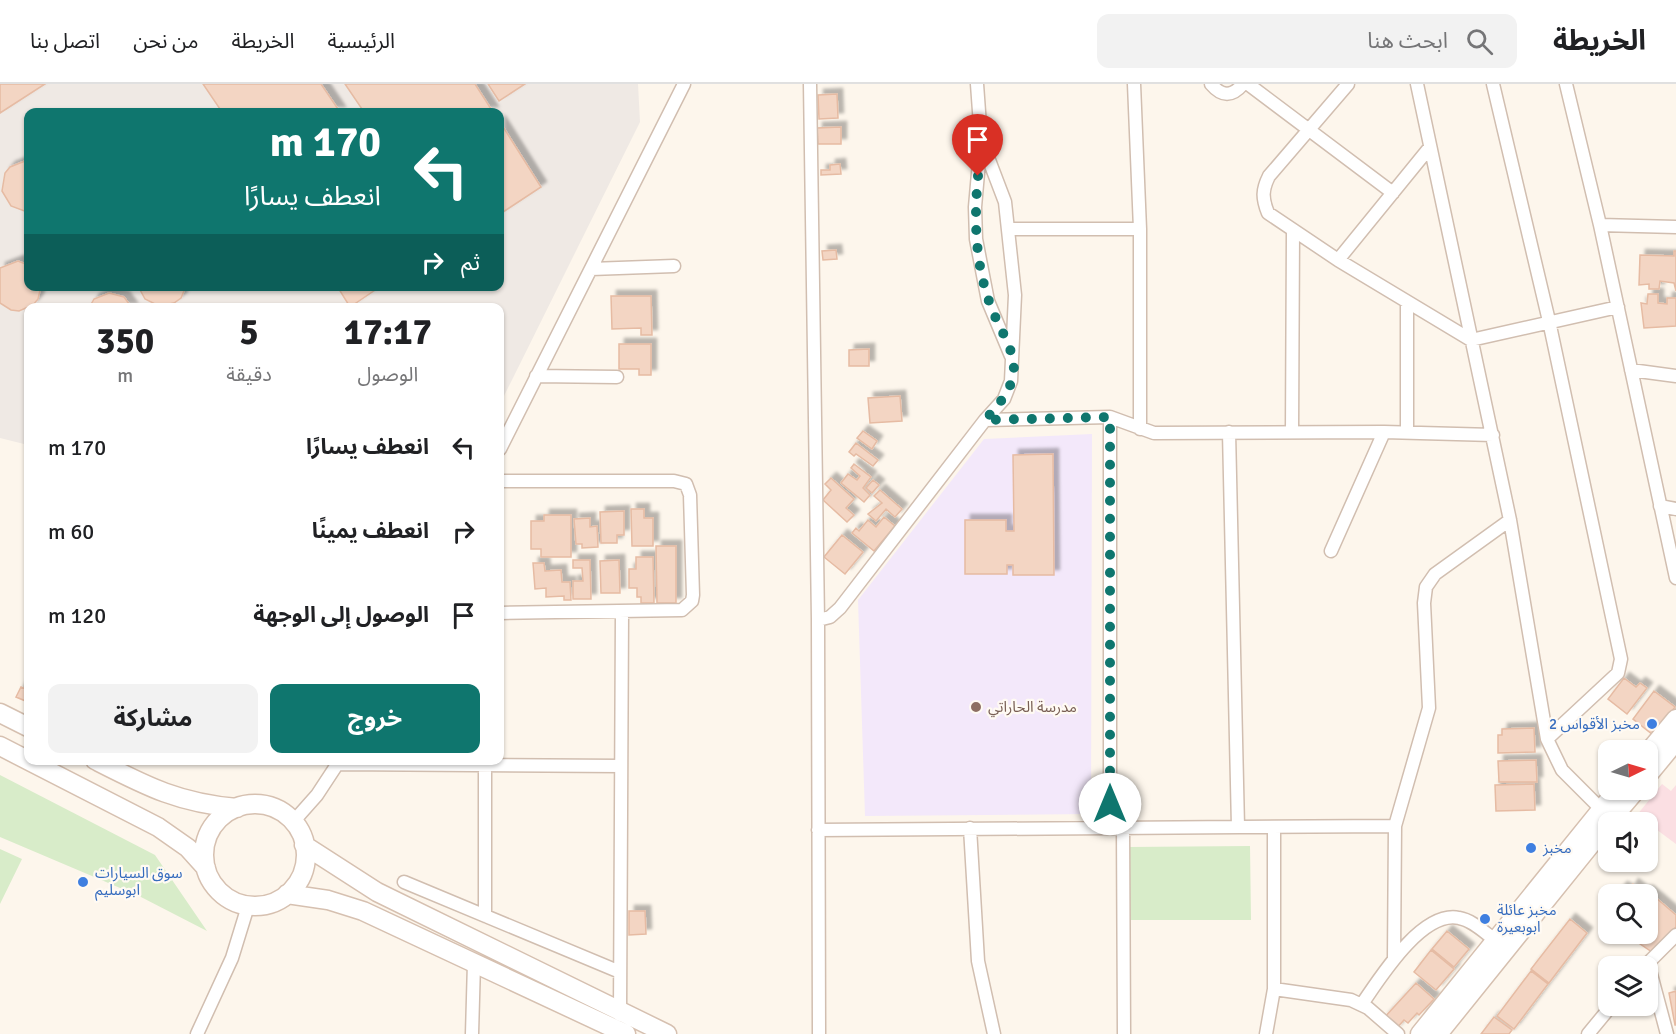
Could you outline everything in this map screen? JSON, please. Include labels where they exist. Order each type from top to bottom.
[{"type":"street","points":[[504,442],[684,84]]},
{"type":"street","points":[[810,84],[818,620],[819,1034]]},
{"type":"street","points":[[977,84],[981,139],[975,207],[976,239],[988,301],[1013,360]]},
{"type":"street","points":[[1134,84],[1140,229],[1140,429]]},
{"type":"street","points":[[1211,84],[1226,95],[1233,93],[1243,84]]},
{"type":"street","points":[[1248,84],[1393,193]]},
{"type":"street","points":[[1348,84],[1269,176],[1263,188],[1263,201],[1268,213],[1338,260],[1471,340],[1618,307]]},
{"type":"street","points":[[1417,84],[1510,520],[1547,739],[1562,770],[1600,812]]},
{"type":"street","points":[[1493,84],[1550,321],[1621,658],[1618,673],[1547,739]]},
{"type":"street","points":[[1566,84],[1600,225],[1676,578]]},
{"type":"street","points":[[818,620],[830,616],[840,608],[1007,393],[1013,360],[1015,295],[1010,229],[1005,202],[981,139]]},
{"type":"street","points":[[1338,260],[1430,147]]},
{"type":"street","points":[[1600,225],[1676,227]]},
{"type":"street","points":[[1010,229],[1140,229]]},
{"type":"street","points":[[1292,432],[1293,231]]},
{"type":"street","points":[[591,269],[674,266]]},
{"type":"street","points":[[1407,303],[1407,433]]},
{"type":"street","points":[[1631,370],[1676,376]]},
{"type":"street","points":[[536,376],[617,376]]},
{"type":"street","points":[[985,420],[1110,417],[1154,433],[1384,432],[1493,435]]},
{"type":"street","points":[[1110,417],[1117,827],[1124,1034]]},
{"type":"street","points":[[1229,432],[1238,827]]},
{"type":"street","points":[[1331,551],[1384,432]]},
{"type":"street","points":[[504,481],[674,481],[686,484],[690,495],[692,602],[682,610],[504,613]]},
{"type":"street","points":[[1660,506],[1676,509]]},
{"type":"street","points":[[1394,958],[1395,826],[1429,708],[1424,603],[1426,587],[1435,574],[1510,520]]},
{"type":"street","points":[[622,612],[620,972],[622,1033]]},
{"type":"street","points":[[0,713],[24,725]]},
{"type":"street","points":[[1658,741],[1676,719]]},
{"type":"street","points":[[1658,763],[1676,741]]},
{"type":"street","points":[[0,746],[24,758]]},
{"type":"street","points":[[37,765],[158,827],[188,848],[206,868]]},
{"type":"street","points":[[105,765],[170,796],[206,805],[237,807],[255,805],[273,808],[293,822],[304,845],[304,867],[295,886],[287,894],[269,904],[248,906],[229,900],[209,878],[204,853],[207,839],[213,825],[237,807]]},
{"type":"street","points":[[293,822],[317,795],[338,765]]},
{"type":"street","points":[[485,916],[485,765],[621,766]]},
{"type":"street","points":[[1612,812],[1625,800]]},
{"type":"street","points":[[818,830],[1395,826]]},
{"type":"street","points":[[1266,1034],[1274,989],[1274,827]]},
{"type":"street","points":[[1420,1034],[1495,940],[1598,827]]},
{"type":"street","points":[[970,828],[978,961],[994,1034]]},
{"type":"street","points":[[1438,1034],[1598,828]]},
{"type":"street","points":[[304,845],[377,892],[667,1034]]},
{"type":"street","points":[[404,882],[620,972]]},
{"type":"street","points":[[287,894],[328,900],[363,911],[622,1033]]},
{"type":"street","points":[[197,1034],[232,958],[248,906]]},
{"type":"street","points":[[1362,1004],[1394,958],[1429,926],[1448,917],[1469,921],[1495,940]]},
{"type":"street","points":[[1654,956],[1676,935]]},
{"type":"street","points":[[471,1034],[474,963]]},
{"type":"street","points":[[1274,989],[1340,997],[1362,1004],[1398,1034]]},
{"type":"street","points":[[1658,1004],[1667,1034]]},
{"type":"street","points":[[1588,1034],[1603,1016]]},
{"type":"shaded area","points":[[0,84],[638,84],[640,122],[504,396],[504,303],[24,303],[24,444],[0,438]]},
{"type":"shaded area","name":"مدرسة الحاراتي","points":[[1092,434],[1091,814],[865,816],[858,600],[984,439]]},
{"type":"shaded area","points":[[1662,784],[1671,791],[1676,785],[1676,844],[1658,831],[1658,812],[1639,812],[1649,800],[1658,800],[1658,789]]},
{"type":"green space","points":[[0,775],[155,855],[207,931],[139,896],[0,837]]},
{"type":"green space","points":[[1250,846],[1251,920],[1129,920],[1128,847]]},
{"type":"green space","points":[[0,849],[22,859],[0,904]]},
{"type":"building","points":[[0,84],[45,84],[0,113]]},
{"type":"building","points":[[203,84],[321,84],[337,108],[219,108]]},
{"type":"building","points":[[345,84],[475,84],[490,108],[361,108]]},
{"type":"building","points":[[488,84],[525,84],[499,101]]},
{"type":"building","points":[[837,94],[838,118],[819,119],[818,95]]},
{"type":"building","points":[[841,127],[841,144],[818,144],[817,128]]},
{"type":"building","points":[[504,128],[541,187],[504,211]]},
{"type":"building","points":[[24,161],[24,211],[11,206],[2,191],[5,173],[10,167]]},
{"type":"building","points":[[840,164],[841,174],[821,175],[821,170],[830,170],[830,165]]},
{"type":"building","points":[[836,250],[837,259],[823,260],[822,251]]},
{"type":"building","points":[[1674,251],[1676,251],[1676,291],[1674,283],[1660,281],[1659,289],[1649,289],[1649,284],[1639,285],[1640,255],[1674,256]]},
{"type":"building","points":[[18,261],[24,263],[24,291],[40,291],[35,303],[24,303],[24,309],[19,311],[11,310],[0,303],[0,268]]},
{"type":"building","points":[[141,291],[184,291],[181,298],[174,303],[153,303],[145,299]]},
{"type":"building","points":[[340,291],[374,291],[356,303],[348,303]]},
{"type":"building","points":[[109,293],[124,297],[128,303],[92,303],[94,299]]},
{"type":"building","points":[[1648,294],[1658,294],[1658,303],[1667,304],[1667,298],[1676,298],[1676,326],[1644,328],[1641,303],[1647,304]]},
{"type":"building","points":[[611,296],[651,296],[652,335],[641,335],[641,328],[612,329]]},
{"type":"building","points":[[619,344],[651,344],[651,375],[639,375],[639,369],[619,369]]},
{"type":"building","points":[[869,349],[869,366],[849,366],[849,350]]},
{"type":"building","points":[[900,396],[902,421],[870,423],[868,398]]},
{"type":"building","points":[[863,431],[877,441],[872,449],[857,438]]},
{"type":"building","points":[[856,443],[878,460],[873,466],[849,452]]},
{"type":"building","points":[[1053,454],[1054,575],[1013,575],[1013,565],[1007,565],[1007,574],[965,574],[965,520],[1006,520],[1006,531],[1014,531],[1013,455]]},
{"type":"building","points":[[854,464],[871,477],[863,488],[870,495],[864,502],[841,483],[848,474],[857,480],[860,476],[851,468]]},
{"type":"building","points":[[831,478],[854,499],[846,508],[854,515],[847,522],[823,500],[831,490],[825,484]]},
{"type":"building","points":[[873,480],[879,485],[872,493],[866,488]]},
{"type":"building","points":[[880,490],[902,509],[895,517],[886,509],[876,521],[868,514],[882,503],[874,496]]},
{"type":"building","points":[[631,509],[644,509],[644,518],[653,518],[653,546],[632,546]]},
{"type":"building","points":[[624,511],[624,535],[617,535],[617,543],[601,543],[600,512]]},
{"type":"building","points":[[544,515],[571,515],[571,557],[541,557],[541,549],[531,549],[531,521],[544,521]]},
{"type":"building","points":[[884,517],[895,526],[874,551],[852,533],[856,528],[859,531],[868,520],[876,527]]},
{"type":"building","points":[[590,518],[590,527],[597,526],[598,547],[582,548],[582,544],[576,544],[574,519]]},
{"type":"building","points":[[842,535],[863,552],[845,574],[824,557]]},
{"type":"building","points":[[656,546],[676,546],[676,603],[657,603]]},
{"type":"building","points":[[636,557],[653,557],[654,603],[641,603],[641,597],[637,597],[637,588],[629,588],[629,569],[636,569]]},
{"type":"building","points":[[573,560],[590,560],[591,599],[573,599],[573,581],[583,581],[582,568],[573,568]]},
{"type":"building","points":[[619,560],[620,593],[601,593],[600,561]]},
{"type":"building","points":[[533,563],[544,563],[545,571],[561,570],[562,582],[570,582],[571,600],[564,600],[564,596],[546,597],[546,588],[535,589]]},
{"type":"building","points":[[1624,678],[1636,687],[1640,683],[1647,688],[1627,714],[1608,699]]},
{"type":"building","points":[[21,687],[24,688],[24,700],[16,697]]},
{"type":"building","points":[[1654,691],[1675,707],[1653,735],[1633,719]]},
{"type":"building","points":[[1534,728],[1535,752],[1498,753],[1498,735],[1502,735],[1502,729]]},
{"type":"building","points":[[1536,760],[1537,782],[1499,782],[1498,761]]},
{"type":"building","points":[[1534,784],[1535,810],[1496,811],[1495,785]]},
{"type":"building","points":[[1658,900],[1676,915],[1676,927],[1652,952],[1640,944],[1658,944]]},
{"type":"building","points":[[629,911],[645,911],[646,934],[629,935]]},
{"type":"building","points":[[1570,919],[1587,933],[1549,983],[1531,969]]},
{"type":"building","points":[[1447,931],[1469,949],[1454,967],[1432,949]]},
{"type":"building","points":[[1431,950],[1454,969],[1436,990],[1414,972]]},
{"type":"building","points":[[1531,971],[1548,984],[1514,1029],[1497,1016]]},
{"type":"building","points":[[1416,983],[1434,999],[1419,1015],[1417,1013],[1408,1023],[1404,1020],[1395,1030],[1383,1019]]},
{"type":"building","points":[[1676,991],[1676,1025],[1675,1025],[1669,993]]},
{"type":"building","points":[[1494,1017],[1512,1030],[1509,1034],[1481,1034]]},
{"type":"place","name":"مدرسة الحاراتي","points":[[976,707]]},
{"type":"place","name":"مخبز الأقواس 2","points":[[1652,724]]},
{"type":"place","name":"مخبز","points":[[1531,848]]},
{"type":"place","name":"سوق السيارات ابوسليم","points":[[83,882]]},
{"type":"place","name":"مخبز عائلة ابوبعيرة","points":[[1485,919]]},
{"type":"route","points":[[978,176],[975,207],[976,239],[981,270],[988,301],[1013,360],[1007,393],[985,420],[1110,417],[1110,804]]}]
